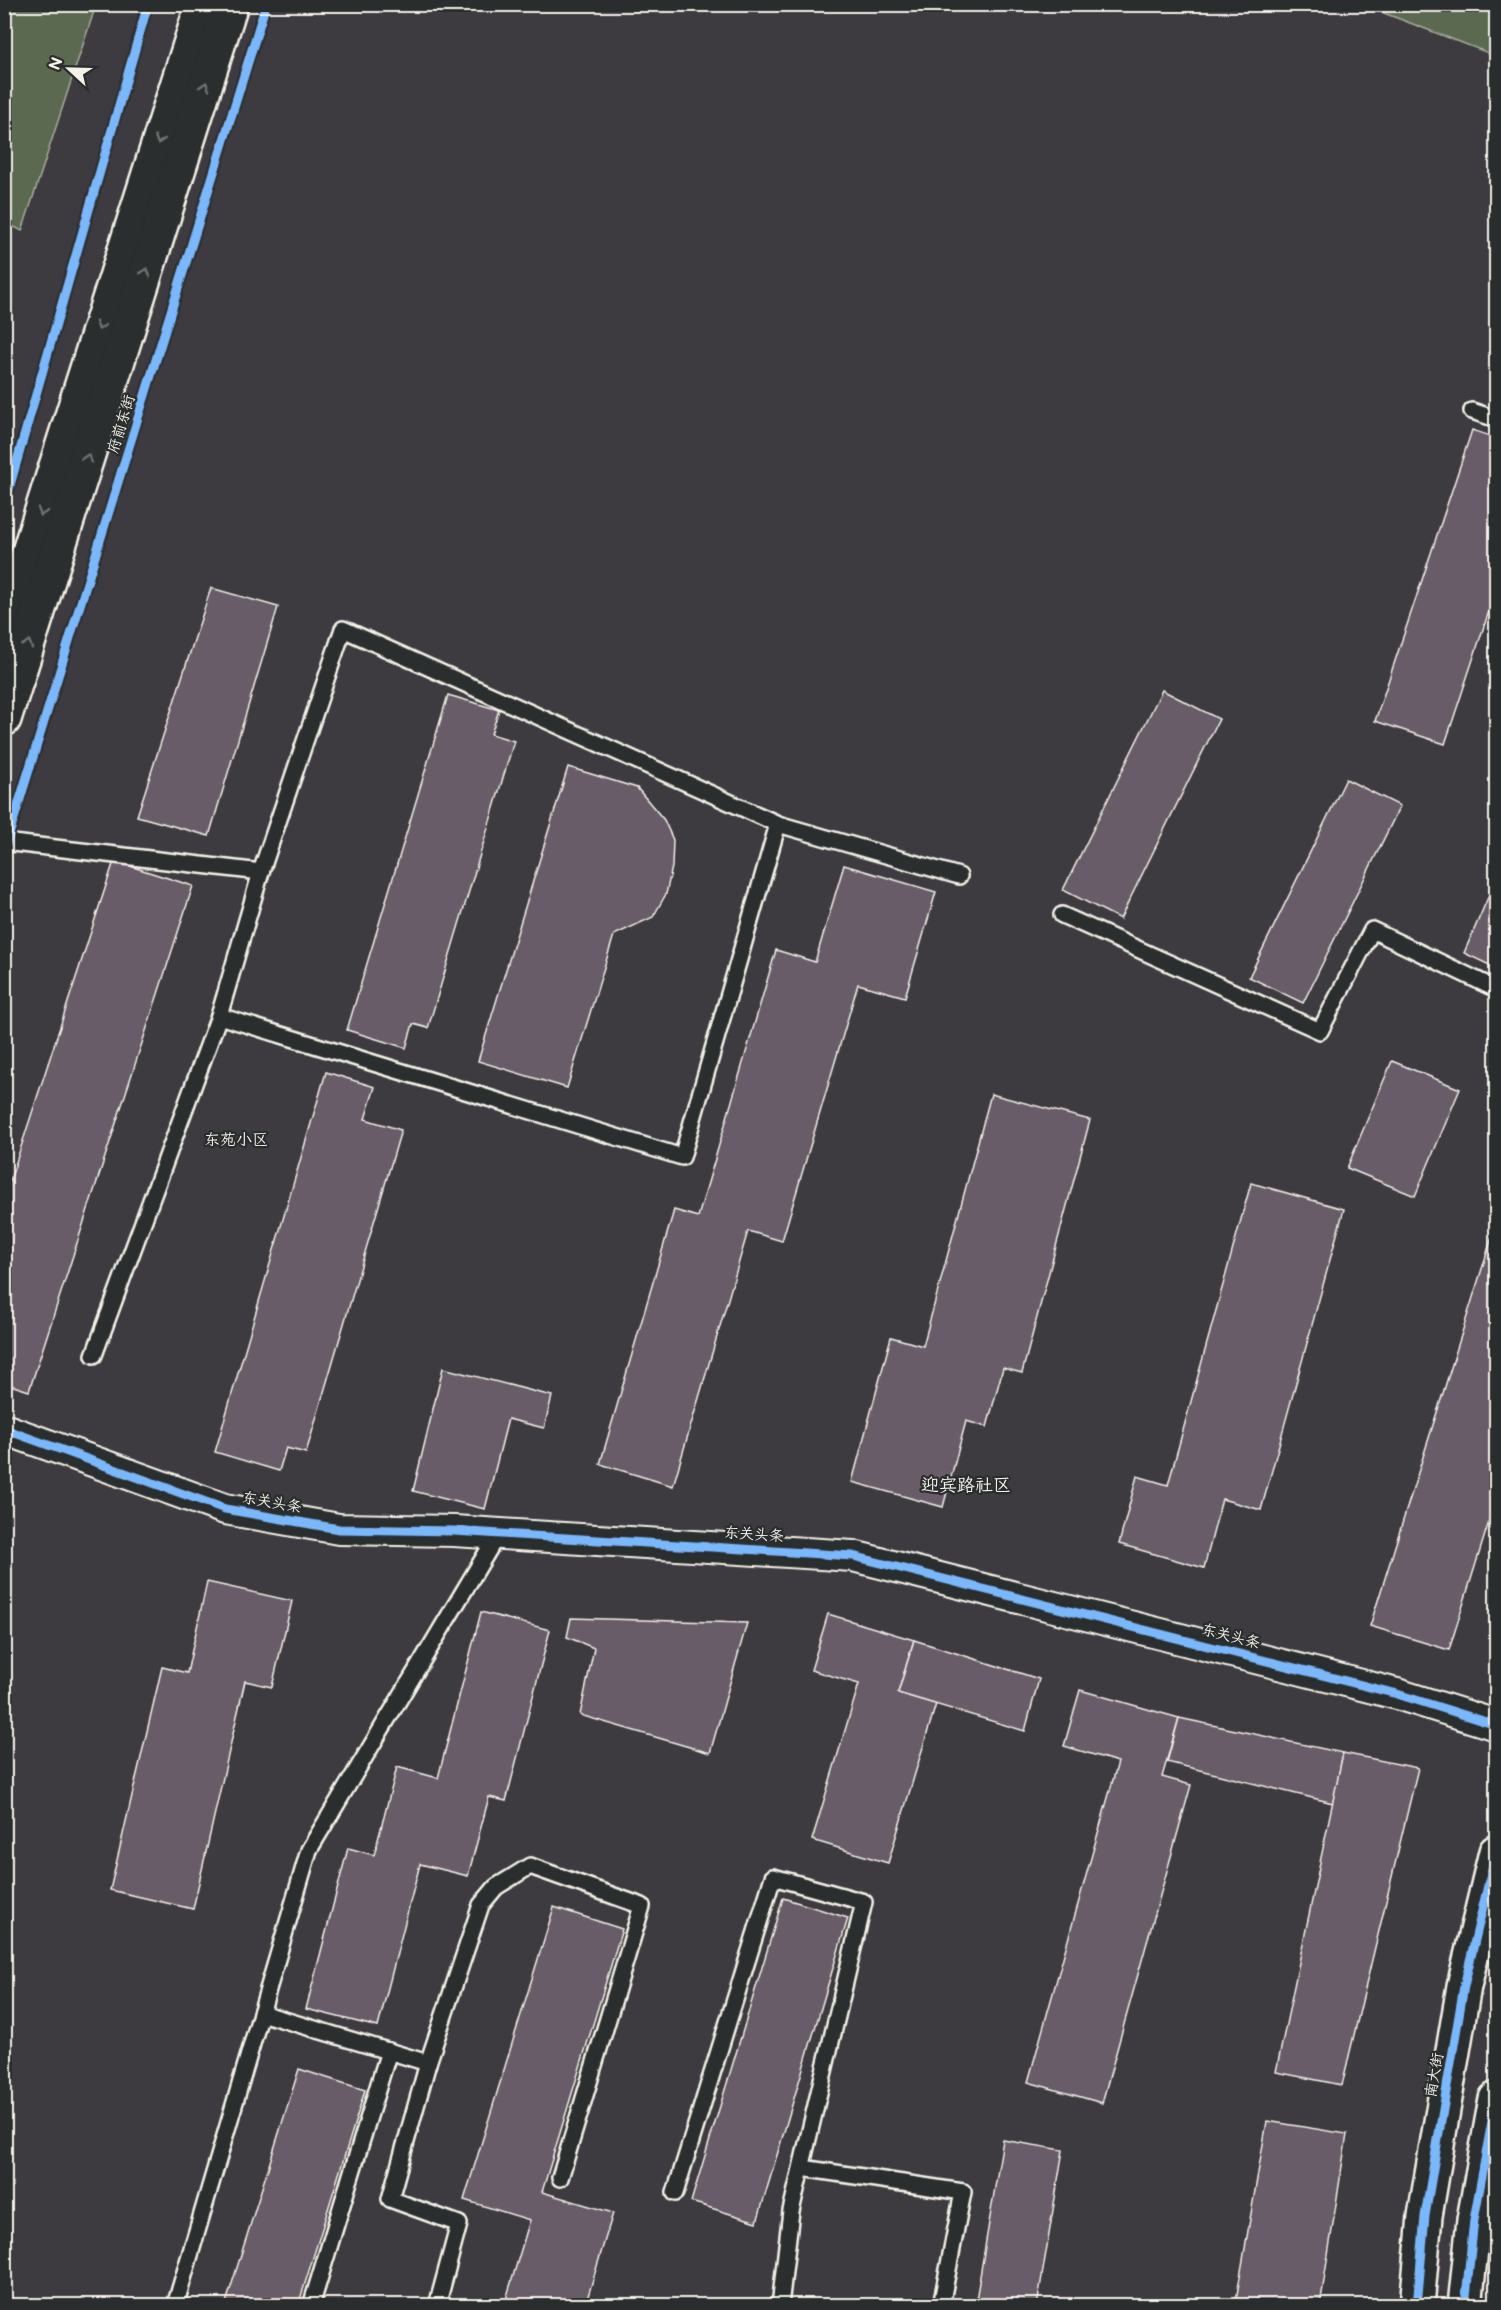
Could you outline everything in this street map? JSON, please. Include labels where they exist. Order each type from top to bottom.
[{"type":"main road","points":[[4,630],[202,4]]},
{"type":"main road","name":"府前东街","points":[[4,719],[231,4]]},
{"type":"main road","name":"南大街","points":[[1417,2306],[1425,2216],[1462,1998],[1497,1852]]},
{"type":"main road","points":[[1465,2306],[1474,2220],[1497,2098]]},
{"type":"street","name":"东关头条","points":[[4,1429],[225,1509],[339,1529],[498,1534],[854,1556],[1397,1694],[1497,1725]]},
{"type":"lane","points":[[1472,411],[1497,419]]},
{"type":"lane","points":[[94,1355],[219,1016],[261,872],[343,629],[778,824],[959,876]]},
{"type":"lane","points":[[219,1016],[682,1157],[778,824]]},
{"type":"lane","points":[[4,843],[261,872]]},
{"type":"lane","points":[[1062,915],[1320,1031],[1372,930],[1497,989]]},
{"type":"lane","points":[[175,2306],[309,1850],[498,1534]]},
{"type":"lane","points":[[437,2306],[459,2224],[390,2199],[428,2063],[481,1905],[496,1887],[530,1866],[642,1906],[560,2178]]},
{"type":"lane","points":[[675,2193],[773,1877],[864,1902],[791,2211],[780,2306]]},
{"type":"lane","points":[[261,2013],[428,2063]]},
{"type":"lane","points":[[310,2306],[389,2051]]},
{"type":"lane","points":[[802,2168],[963,2192],[941,2306]]},
{"type":"green space","points":[[4,5],[96,5],[22,231],[5,222]]},
{"type":"green space","points":[[1363,5],[1496,5],[1496,56]]},
{"type":"building","points":[[1472,430],[1496,438],[1496,590],[1445,744],[1375,721]]},
{"type":"building","points":[[211,588],[278,607],[209,836],[137,816]]},
{"type":"building","points":[[1162,690],[1219,719],[1120,919],[1063,890]]},
{"type":"building","points":[[448,695],[499,710],[491,734],[514,741],[428,1028],[413,1024],[406,1048],[347,1030]]},
{"type":"building","points":[[568,767],[637,788],[664,820],[673,840],[672,867],[666,894],[653,917],[614,935],[567,1088],[478,1061]]},
{"type":"building","points":[[1346,779],[1400,806],[1303,1003],[1249,977]]},
{"type":"building","points":[[114,861],[193,886],[29,1391],[4,1383],[4,1199]]},
{"type":"building","points":[[844,865],[936,892],[905,997],[858,984],[782,1241],[748,1231],[673,1486],[600,1464],[674,1210],[698,1217],[776,950],[815,962]]},
{"type":"building","points":[[1496,879],[1496,968],[1464,953]]},
{"type":"building","points":[[1392,1061],[1460,1089],[1415,1196],[1347,1168]]},
{"type":"building","points":[[326,1072],[375,1087],[365,1119],[401,1130],[306,1453],[286,1448],[279,1471],[215,1452]]},
{"type":"building","points":[[991,1094],[1090,1120],[1022,1373],[1003,1368],[987,1427],[966,1421],[943,1507],[852,1482],[891,1337],[923,1346]]},
{"type":"building","points":[[1251,1183],[1344,1209],[1261,1510],[1222,1499],[1204,1568],[1119,1544],[1137,1476],[1168,1485]]},
{"type":"building","points":[[1496,1224],[1496,1499],[1449,1650],[1370,1626]]},
{"type":"building","points":[[443,1368],[552,1396],[544,1428],[508,1419],[485,1509],[413,1491]]},
{"type":"building","points":[[207,1582],[292,1601],[272,1687],[245,1681],[193,1909],[110,1890],[162,1667],[187,1673]]},
{"type":"building","points":[[481,1612],[550,1630],[506,1801],[489,1797],[468,1876],[420,1864],[378,2027],[306,2009],[348,1848],[374,1855],[397,1767],[438,1778]]},
{"type":"building","points":[[828,1614],[914,1640],[898,1693],[936,1704],[888,1863],[812,1840],[859,1684],[811,1670]]},
{"type":"building","points":[[571,1618],[747,1623],[710,1753],[580,1715],[594,1648],[567,1637]]},
{"type":"building","points":[[914,1640],[1039,1679],[1025,1731],[898,1693]]},
{"type":"building","points":[[1080,1690],[1179,1718],[1162,1777],[1191,1785],[1102,2103],[1028,2082],[1118,1762],[1064,1746]]},
{"type":"building","points":[[1179,1718],[1343,1753],[1333,1803],[1167,1762]]},
{"type":"building","points":[[1343,1753],[1418,1768],[1342,2085],[1276,2072]]},
{"type":"building","points":[[783,1898],[848,1918],[757,2222],[691,2202]]},
{"type":"building","points":[[554,1907],[622,1929],[542,2192],[613,2213],[585,2306],[504,2306],[530,2220],[464,2200]]},
{"type":"building","points":[[299,2069],[365,2090],[298,2306],[225,2306]]},
{"type":"building","points":[[1267,2121],[1347,2134],[1320,2306],[1235,2306]]},
{"type":"building","points":[[1003,2140],[1063,2150],[1037,2306],[975,2306]]},
{"type":"cycle path","points":[[4,506],[148,4]]},
{"type":"cycle path","points":[[4,851],[266,4]]},
{"type":"cycle path","points":[[4,1429],[225,1509],[339,1529],[454,1531],[853,1556],[1397,1694],[1496,1725]]},
{"type":"cycle path","points":[[1417,2306],[1425,2216],[1464,1986],[1496,1852]]},
{"type":"cycle path","points":[[1465,2306],[1474,2220],[1496,2099]]},
{"type":"district","name":"东苑小区","points":[[236,1139]]},
{"type":"district","name":"迎宾路社区","points":[[966,1485]]}]
